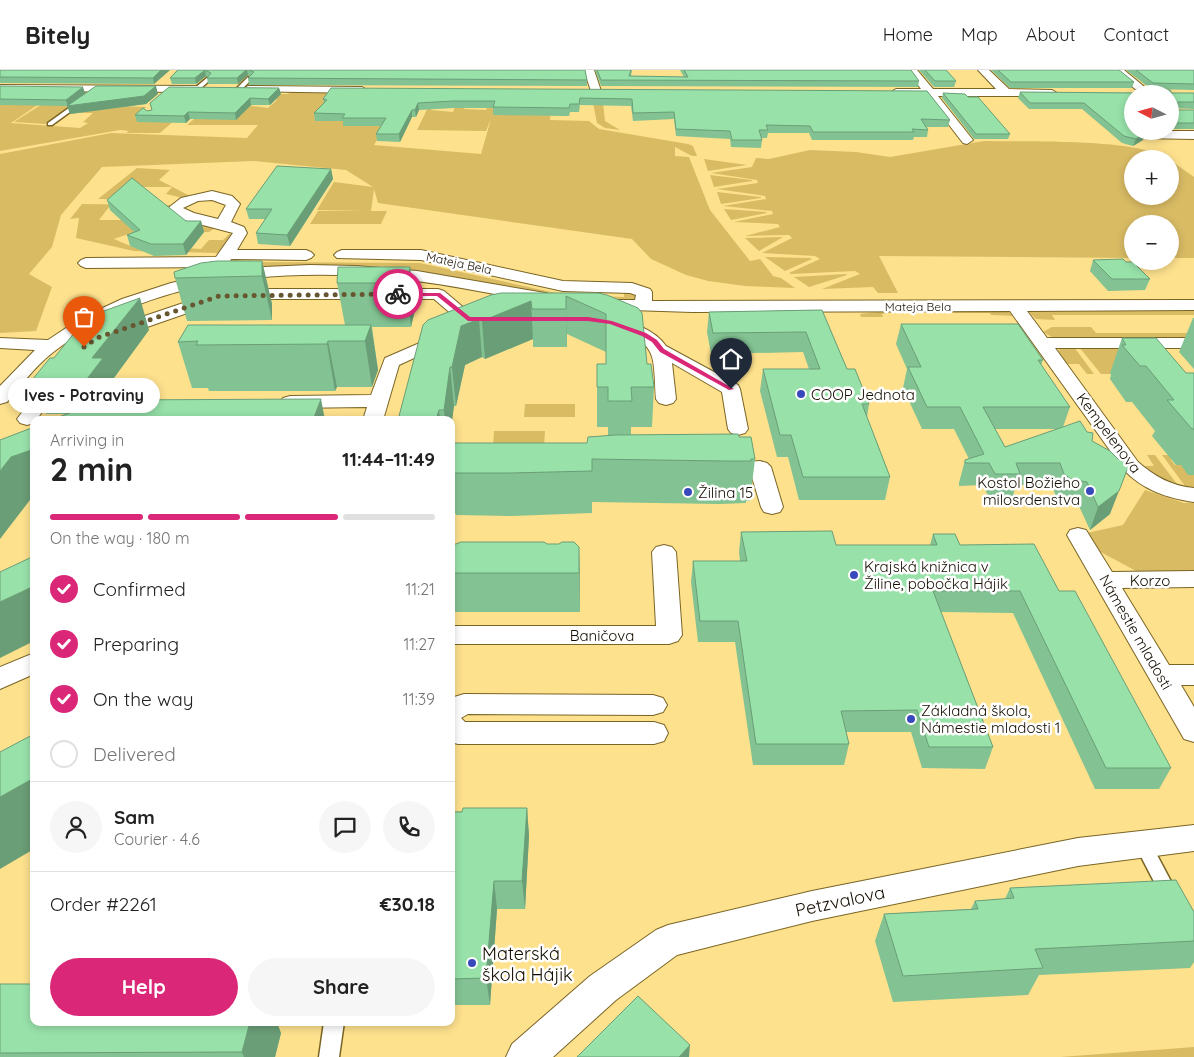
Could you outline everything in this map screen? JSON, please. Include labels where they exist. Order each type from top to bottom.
[{"type":"street","points":[[580,91],[600,91],[590,70]]},
{"type":"street","points":[[912,70],[967,140]]},
{"type":"street","points":[[983,70],[1006,93]]},
{"type":"street","points":[[1118,70],[1137,85]]},
{"type":"street","points":[[164,91],[172,75]]},
{"type":"street","points":[[0,88],[100,88],[164,91],[197,89],[210,84]]},
{"type":"street","points":[[235,89],[335,85],[369,90]]},
{"type":"street","points":[[884,92],[1065,93]]},
{"type":"street","points":[[1179,135],[1194,135]]},
{"type":"street","points":[[223,223],[239,230],[240,234],[224,258],[229,276]]},
{"type":"street","name":"Mateja Bela","points":[[224,258],[422,255],[563,286],[632,288],[644,292],[643,306]]},
{"type":"street","points":[[86,263],[224,258]]},
{"type":"street","name":"Mateja Bela","points":[[0,399],[32,361],[52,345],[78,328],[120,307],[168,290],[209,280],[274,271],[317,269],[400,274],[581,303],[643,306],[1194,306]]},
{"type":"street","points":[[209,280],[219,296]]},
{"type":"street","points":[[438,294],[450,282]]},
{"type":"street","points":[[104,336],[219,296],[438,294],[468,319],[488,319]]},
{"type":"street","name":"Kempelenova","points":[[1015,306],[1044,343],[1131,466],[1141,477],[1161,488],[1182,494],[1194,495]]},
{"type":"street","points":[[374,416],[391,362],[456,332],[468,319]]},
{"type":"street","points":[[596,320],[612,322],[644,334],[662,350],[731,389],[738,429]]},
{"type":"street","points":[[0,343],[52,345]]},
{"type":"street","points":[[1044,343],[1194,343]]},
{"type":"street","points":[[662,350],[666,399]]},
{"type":"street","points":[[27,419],[73,361]]},
{"type":"street","name":"Mateja Bela","points":[[0,399],[43,400]]},
{"type":"street","points":[[271,402],[378,401]]},
{"type":"street","points":[[702,468],[760,467],[772,506]]},
{"type":"street","name":"Námestie mladosti","points":[[1078,535],[1194,731]]},
{"type":"street","name":"Baničova","points":[[455,635],[670,635],[664,552]]},
{"type":"street","name":"Korzo","points":[[1106,580],[1194,580]]},
{"type":"street","points":[[0,679],[30,664]]},
{"type":"street","points":[[1161,675],[1194,674]]},
{"type":"street","points":[[455,709],[464,704],[653,705]]},
{"type":"street","points":[[455,730],[458,733],[654,733]]},
{"type":"street","name":"Petzvalova","points":[[525,1057],[603,988],[668,941],[840,900],[1078,852],[1194,838]]},
{"type":"lane","points":[[235,89],[250,78]]},
{"type":"lane","points":[[50,124],[100,88]]},
{"type":"lane","points":[[1142,843],[1177,909]]},
{"type":"lane","points":[[329,1057],[333,1026]]},
{"type":"shaded area","points":[[61,89],[11,123],[80,128],[88,123],[83,122],[93,113],[68,113],[121,106],[146,107],[142,111],[142,122],[158,122],[208,91],[160,133],[126,133],[129,131],[120,130],[0,151],[0,98]]},
{"type":"shaded area","points":[[74,91],[92,91],[45,124],[14,122],[39,106]]},
{"type":"shaded area","points":[[291,91],[327,91],[326,94],[403,94],[374,145],[481,154],[491,119],[486,131],[417,130],[435,93],[431,110],[453,112],[457,102],[465,104],[464,109],[486,110],[489,100],[553,92],[550,120],[589,121],[599,129],[688,144],[693,146],[697,156],[692,156],[675,147],[675,156],[689,157],[710,210],[750,261],[760,259],[773,276],[781,278],[795,288],[745,286],[708,281],[686,275],[651,259],[632,239],[378,203],[374,189],[371,211],[387,211],[381,224],[310,224],[318,211],[366,211],[317,210],[334,182],[373,187],[346,170],[253,161],[102,167],[61,215],[52,247],[29,274],[52,287],[36,331],[0,333],[0,154],[111,133],[247,138],[258,125],[187,125],[199,115],[254,102],[251,106],[268,108],[277,100],[275,99],[278,94],[288,94]]},
{"type":"shaded area","points":[[602,93],[605,121],[620,130],[605,128],[597,123],[593,103]]},
{"type":"shaded area","points":[[984,141],[1080,142],[1146,150],[1124,150],[1124,205],[1179,205],[1179,166],[1194,177],[1194,258],[1179,258],[1179,215],[1124,215],[1124,258],[879,256],[898,293],[878,293],[873,287],[822,289],[860,274],[855,271],[789,273],[820,259],[815,256],[762,253],[792,238],[789,235],[745,236],[780,227],[778,224],[734,222],[773,214],[772,211],[723,206],[766,199],[765,196],[717,189],[758,183],[757,180],[711,173],[752,167],[756,158],[769,159],[810,150],[856,152],[890,157]]},
{"type":"shaded area","points":[[704,159],[747,165],[708,171]]},
{"type":"shaded area","points":[[137,168],[170,170],[159,180],[190,196],[183,198],[166,194],[172,187],[143,187],[119,199],[98,199]]},
{"type":"shaded area","points":[[710,175],[752,180],[752,181],[714,187]]},
{"type":"shaded area","points":[[717,192],[761,197],[761,198],[721,204]]},
{"type":"shaded area","points":[[82,204],[171,205],[169,210],[109,207],[99,220],[124,220],[134,232],[114,239],[135,248],[195,221],[215,228],[209,232],[199,232],[185,248],[201,249],[209,240],[223,240],[229,234],[233,234],[218,253],[134,251],[76,238],[79,218],[70,219]]},
{"type":"shaded area","points":[[724,209],[766,212],[767,213],[731,220]]},
{"type":"shaded area","points":[[783,237],[759,251],[745,238]]},
{"type":"shaded area","points":[[241,257],[238,262],[420,263],[565,295],[624,297],[624,291],[637,295],[636,299],[622,301],[563,296],[415,272],[264,268],[230,262]]},
{"type":"shaded area","points":[[765,257],[810,258],[812,259],[785,271]]},
{"type":"shaded area","points":[[846,274],[809,287],[794,277]]},
{"type":"shaded area","points":[[1004,310],[1016,316],[991,315],[990,313],[888,313],[882,314],[883,317],[861,317],[860,314],[884,311]]},
{"type":"shaded area","points":[[1194,310],[1194,315],[1052,315],[1055,320],[1036,319],[1029,312]]},
{"type":"shaded area","points":[[1052,327],[1091,327],[1096,333],[1194,333],[1194,341],[1054,338],[1043,332]]},
{"type":"shaded area","points":[[1064,347],[1074,347],[1094,374],[1087,374],[1079,364],[1066,364],[1058,350]]},
{"type":"shaded area","points":[[1079,347],[1126,347],[1110,374],[1101,374]]},
{"type":"shaded area","points":[[525,404],[575,404],[575,417],[524,417]]},
{"type":"shaded area","points":[[494,431],[545,431],[544,446],[493,446]]},
{"type":"shaded area","points":[[1147,455],[1155,455],[1180,488],[1172,486],[1140,466],[1154,466]]},
{"type":"shaded area","points":[[1162,455],[1173,455],[1171,460],[1175,465],[1181,465],[1194,475],[1194,490],[1188,490]]},
{"type":"shaded area","points":[[1145,490],[1184,503],[1194,502],[1194,571],[1136,571],[1097,550],[1087,533],[1123,525]]},
{"type":"shaded area","points":[[1194,1047],[1194,1057],[1060,1057]]},
{"type":"building","points":[[0,70],[161,70],[153,78],[0,77]]},
{"type":"building","points":[[178,70],[205,70],[195,78],[170,78]]},
{"type":"building","points":[[205,70],[246,70],[237,78],[207,78],[211,73]]},
{"type":"building","points":[[249,70],[585,70],[587,80],[248,78],[254,72]]},
{"type":"building","points":[[597,70],[631,70],[629,76],[688,77],[684,70],[911,70],[919,81],[601,80]]},
{"type":"building","points":[[925,70],[946,70],[956,81],[935,81]]},
{"type":"building","points":[[998,70],[1119,70],[1134,82],[1011,82]]},
{"type":"building","points":[[1136,70],[1194,70],[1194,84],[1153,83]]},
{"type":"building","points":[[0,86],[83,87],[66,100],[0,99]]},
{"type":"building","points":[[96,86],[156,86],[144,96],[67,106]]},
{"type":"building","points":[[169,87],[279,88],[268,99],[250,98],[235,113],[188,112],[184,116],[135,115],[143,108],[147,111],[152,110],[150,103]]},
{"type":"building","points":[[331,88],[927,91],[950,120],[921,119],[928,130],[912,129],[914,132],[813,132],[810,126],[766,125],[768,130],[759,130],[762,140],[732,140],[730,131],[676,129],[674,112],[633,113],[632,99],[580,98],[579,104],[570,104],[569,108],[493,107],[495,101],[453,101],[418,103],[399,134],[376,134],[386,118],[342,118],[345,114],[314,113],[327,100],[323,99]]},
{"type":"building","points":[[1020,92],[1124,93],[1124,136],[1084,103],[1030,103]]},
{"type":"building","points":[[943,93],[965,94],[968,97],[978,97],[1010,134],[976,134]]},
{"type":"building","points":[[1179,93],[1194,93],[1194,102],[1179,102]]},
{"type":"building","points":[[1179,110],[1194,110],[1194,123],[1179,123]]},
{"type":"building","points":[[277,166],[331,169],[287,235],[256,233],[272,209],[246,209]]},
{"type":"building","points":[[132,178],[186,221],[201,221],[183,244],[151,244],[127,235],[140,230],[107,200]]},
{"type":"building","points":[[1123,259],[1124,270],[1141,270],[1150,279],[1112,279],[1093,260]]},
{"type":"building","points":[[262,261],[262,276],[175,278],[174,272],[201,263]]},
{"type":"building","points":[[338,267],[410,267],[406,283],[337,283]]},
{"type":"building","points":[[501,293],[598,293],[638,308],[642,313],[647,364],[651,364],[654,387],[631,387],[632,401],[608,401],[608,387],[597,387],[597,364],[606,364],[606,314],[566,296],[566,309],[532,309],[531,301],[482,321],[479,319],[461,326],[452,367],[450,367],[444,410],[439,410],[437,416],[399,416],[423,325],[428,320],[491,295]]},
{"type":"building","points":[[140,298],[92,358],[103,358],[87,379],[32,380],[50,358],[54,358],[87,317]]},
{"type":"building","points":[[822,310],[847,369],[855,369],[869,404],[862,404],[890,477],[803,477],[791,435],[780,435],[763,369],[820,369],[806,332],[713,333],[709,312]]},
{"type":"building","points":[[901,324],[1018,324],[1043,360],[1038,360],[1070,407],[983,407],[1005,447],[1080,421],[1087,432],[1093,433],[1092,441],[1110,451],[1118,459],[1130,462],[1119,491],[1098,507],[1087,482],[1071,479],[1064,474],[1060,463],[1016,463],[1020,474],[995,474],[989,463],[965,463],[965,460],[984,454],[960,407],[927,407],[908,367],[921,367]]},
{"type":"building","points":[[188,325],[371,325],[365,341],[328,341],[327,344],[196,345],[198,341],[178,342]]},
{"type":"building","points":[[1122,338],[1156,338],[1186,373],[1194,373],[1194,429],[1167,400],[1174,400],[1146,366],[1140,366],[1122,345],[1126,345]]},
{"type":"building","points":[[321,399],[315,416],[62,416],[109,400]]},
{"type":"building","points":[[30,429],[30,450],[11,457],[0,471],[0,440]]},
{"type":"building","points":[[738,434],[739,437],[751,437],[755,459],[751,459],[751,461],[724,461],[592,459],[592,471],[455,473],[455,443],[587,443],[588,437]]},
{"type":"building","points":[[832,531],[836,545],[937,545],[933,534],[955,534],[960,545],[1034,544],[1059,591],[1075,591],[1171,768],[1106,768],[1020,591],[933,591],[993,747],[929,747],[917,710],[841,711],[849,744],[756,744],[738,621],[700,621],[693,561],[747,561],[741,532]]},
{"type":"building","points":[[461,542],[544,542],[547,544],[559,544],[562,542],[574,542],[579,547],[579,573],[455,573],[456,544]]},
{"type":"building","points":[[30,558],[30,588],[0,602],[0,572]]},
{"type":"building","points":[[30,736],[30,780],[0,797],[0,752]]},
{"type":"building","name":"Materská škola Hájik","points":[[463,808],[527,808],[522,881],[494,881],[486,978],[455,979],[455,812],[462,812]]},
{"type":"building","points":[[1176,880],[1194,912],[1194,941],[1035,949],[1043,968],[903,976],[884,914],[978,909],[975,901],[1014,898],[1010,888]]},
{"type":"building","points":[[0,984],[30,984],[30,1026],[249,1026],[242,1052],[0,1053]]},
{"type":"building","points":[[638,996],[690,1045],[679,1057],[577,1057]]},
{"type":"way so far","points":[[84,347],[97,338],[219,296],[234,294],[398,294]]},
{"type":"place","name":"Ives - Potraviny","points":[[84,347]]},
{"type":"place","name":"COOP Jednota","points":[[801,394]]},
{"type":"place","name":"Kostol Božieho milosrdenstva","points":[[1090,491]]},
{"type":"place","name":"Žilina 15","points":[[688,492]]},
{"type":"place","name":"Krajská knižnica v Žiline, pobočka Hájik","points":[[854,575]]},
{"type":"place","name":"Základná škola, Námestie mladosti 1","points":[[911,719]]},
{"type":"place","name":"Materská škola Hájik","points":[[472,963]]},
{"type":"route","points":[[398,294],[438,294],[468,319],[588,319],[612,322],[644,334],[662,350],[731,389]]}]
